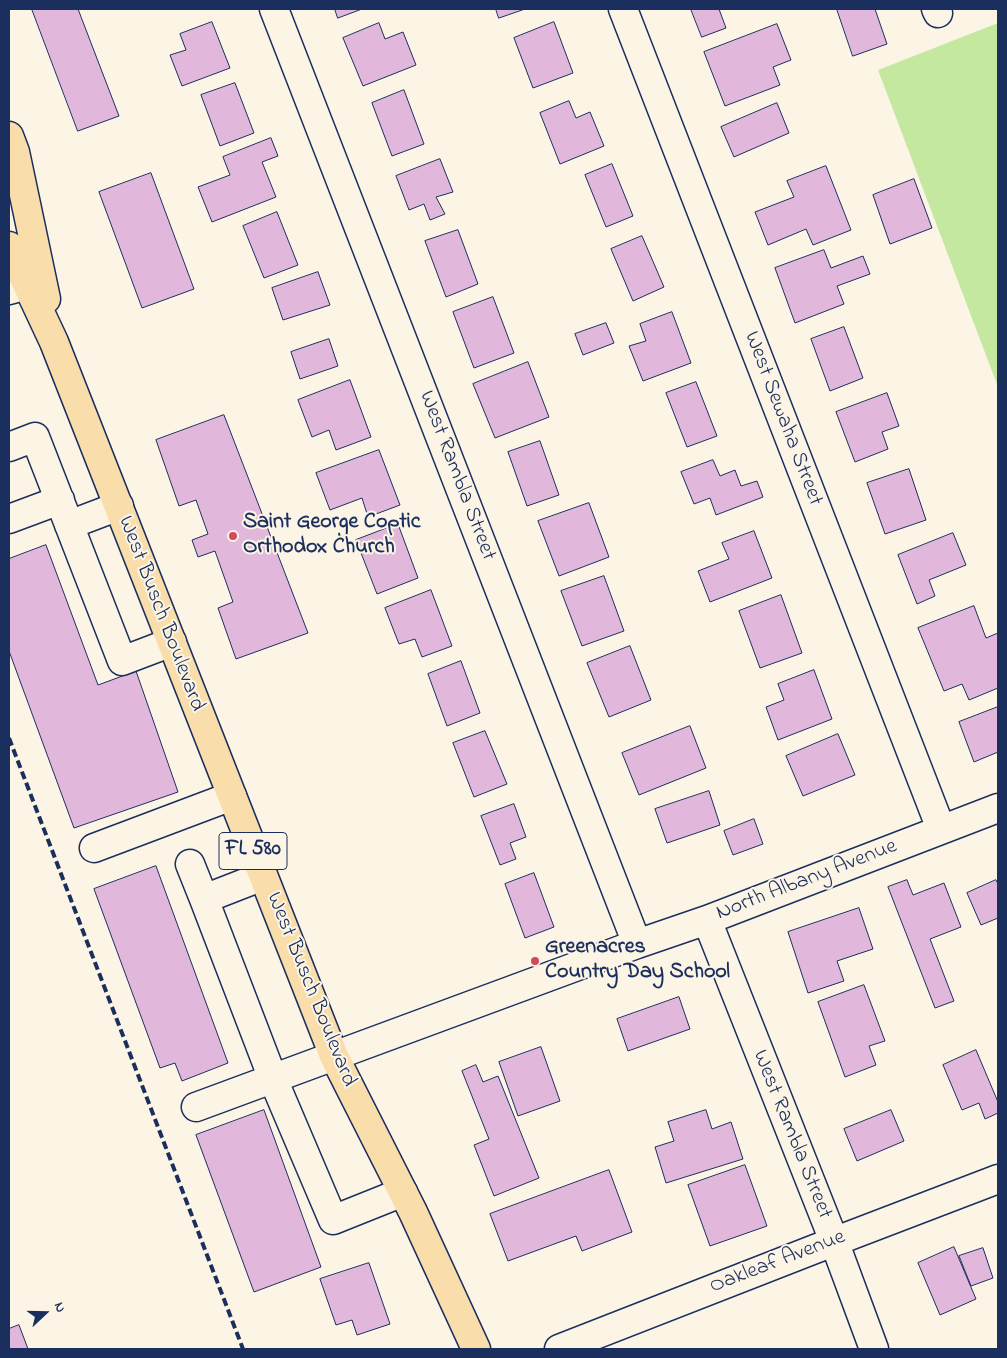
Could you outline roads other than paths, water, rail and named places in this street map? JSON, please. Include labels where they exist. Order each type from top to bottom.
[{"type":"main road","name":"West Busch Boulevard","points":[[9,136],[15,152],[54,342],[334,1056],[403,1192],[476,1349]]},
{"type":"main road","name":"West Busch Boulevard","points":[[9,246],[18,288],[54,342]]},
{"type":"street","name":"West Rambla Street","points":[[274,9],[637,944]]},
{"type":"street","name":"West Sewaha Street","points":[[623,9],[941,830]]},
{"type":"street","points":[[9,447],[35,437],[122,662],[172,642]]},
{"type":"street","points":[[9,519],[118,506]]},
{"type":"street","points":[[94,848],[232,796]]},
{"type":"street","name":"North Albany Avenue","points":[[196,1107],[637,944],[707,920],[998,808]]},
{"type":"street","points":[[190,864],[273,1079],[333,1220],[403,1192]]},
{"type":"street","points":[[204,899],[263,876]]},
{"type":"street","name":"West Rambla Street","points":[[707,920],[834,1242],[874,1349]]},
{"type":"street","name":"Oakleaf Avenue","points":[[559,1349],[998,1179]]},
{"type":"railway","points":[[9,738],[243,1349]]},
{"type":"place","name":"Saint George Coptic Orthodox Church","points":[[233,536]]},
{"type":"place","name":"Greenacres Country Day School","points":[[535,961]]}]
